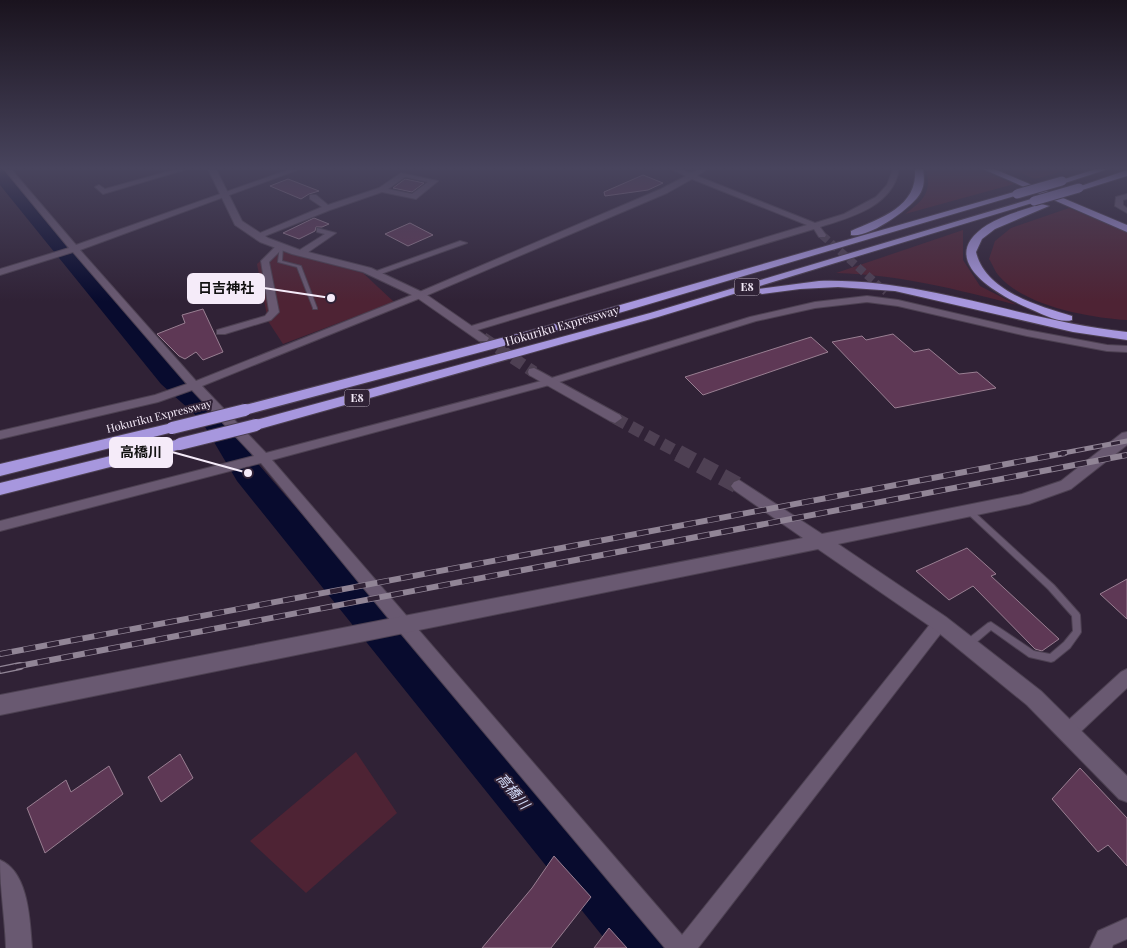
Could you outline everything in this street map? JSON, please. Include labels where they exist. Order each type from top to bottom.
[{"type":"highway","points":[[640,304],[825,243],[871,226],[893,213]]},
{"type":"highway","name":"Hokuriku Expressway","points":[[0,470],[245,410],[452,356],[640,304],[951,213]]},
{"type":"highway","name":"Hokuriku Expressway","points":[[0,489],[256,425],[459,371],[1007,213]]},
{"type":"highway","points":[[1021,213],[984,232],[974,244],[971,252],[975,268],[1003,292],[1034,308],[1078,321],[1127,326]]},
{"type":"highway","points":[[1090,213],[1127,229]]},
{"type":"highway","points":[[1104,213],[1127,223]]},
{"type":"highway","points":[[459,371],[536,353],[745,295],[823,283],[866,284],[914,290],[1058,326],[1127,336]]},
{"type":"street","points":[[44,213],[194,385],[264,457],[404,626],[679,948]]},
{"type":"street","points":[[0,272],[74,249],[173,213]]},
{"type":"street","points":[[234,213],[238,223],[257,236],[301,253],[375,273],[420,295],[483,338]]},
{"type":"street","points":[[257,236],[314,213]]},
{"type":"street","points":[[0,434],[158,398],[420,295],[614,213]]},
{"type":"street","points":[[784,213],[816,226],[822,234]]},
{"type":"street","points":[[471,329],[816,226],[852,213]]},
{"type":"street","points":[[301,253],[332,234],[320,230]]},
{"type":"street","points":[[375,273],[463,243]]},
{"type":"street","points":[[221,332],[268,318],[274,312],[265,261],[281,246]]},
{"type":"street","points":[[886,292],[898,303]]},
{"type":"street","points":[[0,526],[549,382],[762,317],[840,302],[867,299],[898,303],[1027,333],[1107,348],[1127,349]]},
{"type":"street","points":[[534,372],[615,418]]},
{"type":"street","points":[[0,705],[404,626],[1023,500],[1066,484],[1127,437]]},
{"type":"street","points":[[739,486],[940,623],[1034,698],[1127,791]]},
{"type":"street","points":[[685,948],[940,623]]},
{"type":"street","points":[[1068,732],[1127,677]]},
{"type":"street","points":[[0,872],[16,901],[19,948]]},
{"type":"street","points":[[1101,948],[1105,938],[1127,928]]},
{"type":"lane","points":[[281,246],[280,262],[299,266],[316,308]]},
{"type":"lane","points":[[967,645],[991,625],[1032,654],[1051,658],[1067,645],[1077,632],[1076,615],[1051,587],[970,512]]},
{"type":"shaded area","points":[[1054,213],[1082,213],[1127,232],[1127,320],[1077,313],[1041,303],[1010,286],[998,274],[989,259],[995,241],[1011,228]]},
{"type":"shaded area","points":[[963,230],[963,260],[980,286],[1017,305],[950,288],[905,280],[836,273]]},
{"type":"shaded area","points":[[273,249],[363,273],[394,302],[283,344],[268,321],[257,264]]},
{"type":"shaded area","points":[[356,752],[397,813],[306,893],[250,841]]},
{"type":"building","points":[[314,218],[329,224],[316,227],[315,231],[299,239],[283,233]]},
{"type":"building","points":[[410,223],[433,235],[408,246],[385,234]]},
{"type":"building","points":[[203,309],[223,352],[203,360],[196,352],[185,359],[179,356],[157,334],[185,323],[182,315]]},
{"type":"building","points":[[893,334],[914,352],[929,349],[959,374],[977,372],[996,388],[895,408],[832,342],[862,336],[866,340]]},
{"type":"building","points":[[811,337],[828,352],[703,395],[685,377]]},
{"type":"building","points":[[967,548],[996,574],[991,576],[1059,639],[1042,651],[1035,649],[973,586],[949,600],[916,571]]},
{"type":"building","points":[[1127,579],[1127,619],[1100,594]]},
{"type":"building","points":[[180,754],[193,778],[161,802],[148,777]]},
{"type":"building","points":[[109,766],[123,794],[45,853],[27,808],[66,780],[71,792]]},
{"type":"building","points":[[1080,768],[1127,818],[1127,866],[1108,845],[1098,852],[1052,799]]},
{"type":"building","points":[[554,856],[591,897],[551,948],[482,948],[532,888]]},
{"type":"building","points":[[609,928],[627,948],[594,948]]},
{"type":"waterway","name":"高橋川","points":[[33,213],[170,378],[211,414],[248,473],[644,948]]},
{"type":"tunnel","points":[[822,235],[886,292]]},
{"type":"tunnel","points":[[483,338],[534,372]]},
{"type":"tunnel","points":[[615,418],[681,454]]},
{"type":"tunnel","points":[[678,453],[739,486]]},
{"type":"railway","points":[[1058,454],[1127,441]]},
{"type":"railway","points":[[0,654],[1065,453]]},
{"type":"railway","points":[[14,667],[1127,455]]},
{"type":"railway","points":[[0,670],[20,666]]},
{"type":"place","name":"日吉神社","points":[[331,298]]},
{"type":"place","name":"高橋川","points":[[248,473]]}]
